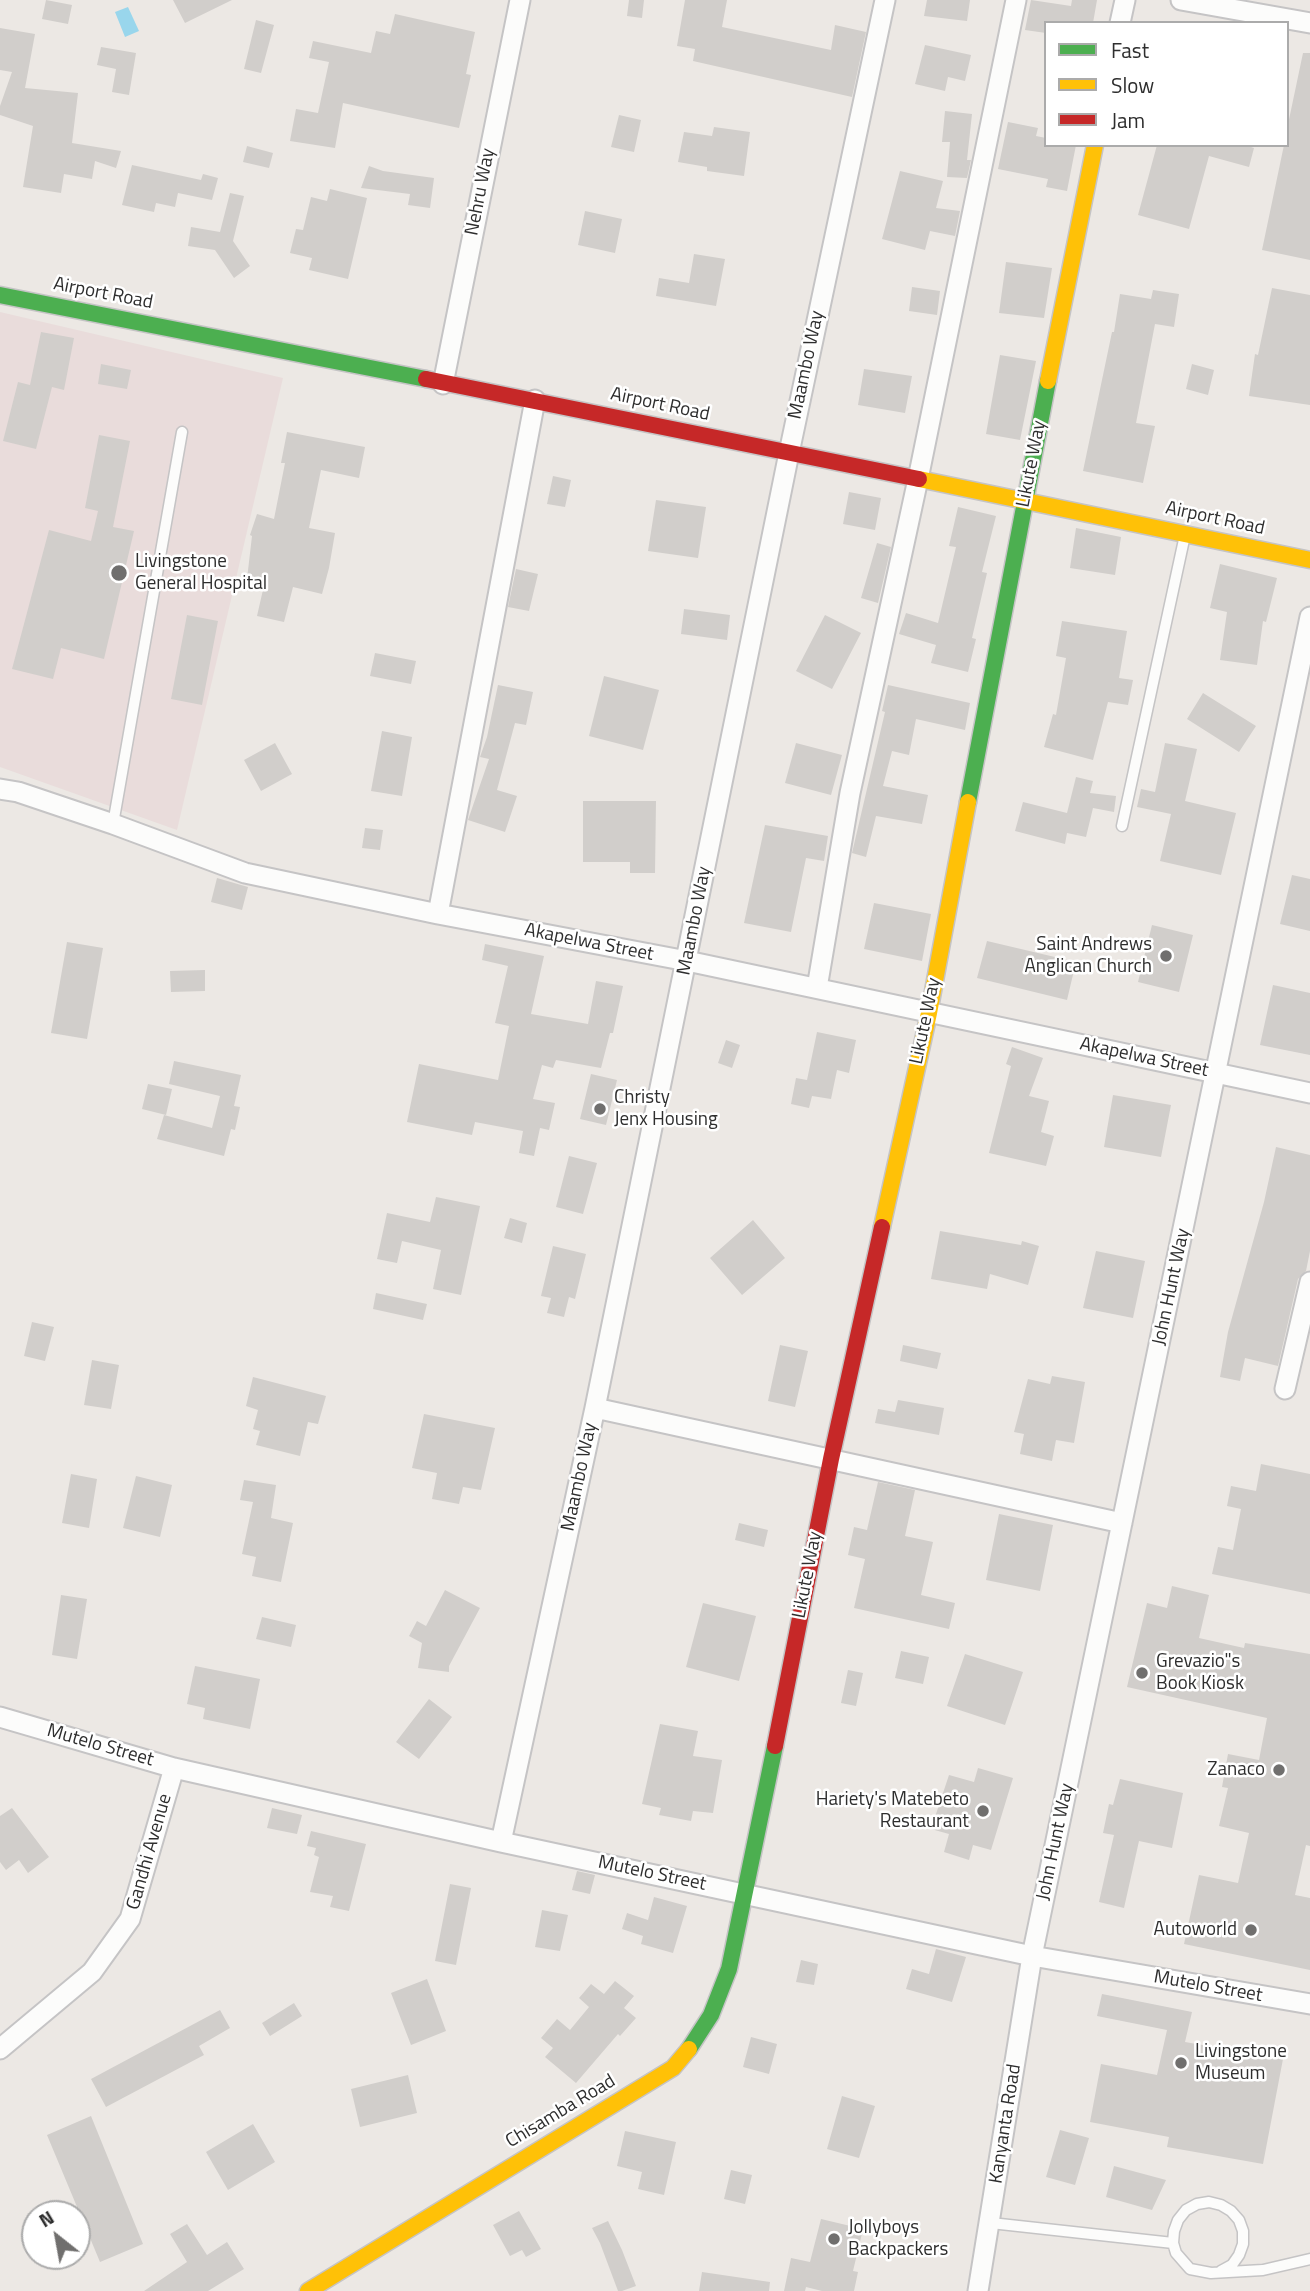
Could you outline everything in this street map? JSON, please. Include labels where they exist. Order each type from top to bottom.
[{"type":"street","name":"Nehru Way","points":[[443,384],[520,0]]},
{"type":"street","name":"Maambo Way","points":[[501,1842],[595,1408],[789,453],[885,0]]},
{"type":"street","points":[[817,988],[850,793],[919,479],[1016,0]]},
{"type":"street","points":[[1120,21],[1125,0]]},
{"type":"street","points":[[1181,0],[1310,23]]},
{"type":"street","name":"Likute Way","points":[[746,1894],[831,1459],[929,1013],[1024,500],[1096,147]]},
{"type":"street","name":"Airport Road","points":[[0,295],[535,400],[1310,560]]},
{"type":"street","points":[[438,914],[535,400]]},
{"type":"street","name":"John Hunt Way","points":[[1032,1956],[1216,1073],[1304,679],[1310,617]]},
{"type":"street","name":"Akapelwa Street","points":[[0,789],[18,792],[113,824],[245,873],[438,914],[687,961],[1310,1093]]},
{"type":"street","points":[[1285,1389],[1310,1282]]},
{"type":"street","points":[[595,1408],[1122,1523]]},
{"type":"street","name":"Mutelo Street","points":[[0,1717],[174,1768],[501,1842],[1032,1956],[1310,2004]]},
{"type":"street","name":"Gandhi Avenue","points":[[0,2049],[92,1972],[130,1919],[174,1768]]},
{"type":"street","name":"Chisamba Road","points":[[307,2291],[673,2068],[693,2045],[711,2015],[729,1969],[746,1894]]},
{"type":"street","name":"Kanyanta Road","points":[[978,2291],[1032,1956]]},
{"type":"lane","points":[[113,824],[183,432]]},
{"type":"lane","points":[[1122,827],[1185,534]]},
{"type":"lane","points":[[1221,2271],[1232,2265],[1243,2244],[1243,2231],[1239,2220],[1221,2205],[1196,2204],[1186,2210],[1178,2220],[1173,2243],[1182,2262],[1191,2269],[1211,2273],[1263,2270],[1310,2259]]},
{"type":"lane","points":[[991,2223],[1173,2243]]},
{"type":"shaded area","name":"Livingstone General Hospital","points":[[0,312],[283,378],[177,830],[0,767]]},
{"type":"water","points":[[128,7],[139,31],[125,37],[115,12]]},
{"type":"building","points":[[46,0],[72,5],[68,24],[42,19]]},
{"type":"building","points":[[173,0],[232,0],[185,23]]},
{"type":"building","points":[[629,0],[644,0],[642,18],[627,16]]},
{"type":"building","points":[[685,0],[727,0],[722,27],[831,50],[835,25],[866,32],[852,97],[693,61],[695,49],[677,46]]},
{"type":"building","points":[[927,0],[970,0],[967,21],[924,16]]},
{"type":"building","points":[[1031,0],[1071,6],[1072,0],[1097,0],[1093,21],[1044,21],[1044,33],[1025,30]]},
{"type":"building","points":[[395,14],[475,32],[466,74],[471,75],[459,128],[343,103],[335,148],[290,141],[296,109],[318,113],[329,62],[309,58],[313,41],[371,53],[376,31],[390,34]]},
{"type":"building","points":[[256,20],[274,25],[261,73],[244,69]]},
{"type":"building","points":[[0,28],[35,34],[25,88],[78,93],[72,143],[121,151],[116,168],[95,161],[92,179],[64,174],[61,193],[23,187],[33,126],[0,115],[0,106],[12,72],[0,70]]},
{"type":"building","points":[[925,45],[971,55],[965,81],[948,77],[945,91],[915,84]]},
{"type":"building","points":[[101,47],[136,53],[129,95],[112,92],[116,69],[97,65]]},
{"type":"building","points":[[1303,53],[1310,53],[1310,260],[1262,250],[1284,147],[1289,147],[1289,120]]},
{"type":"building","points":[[945,111],[972,114],[967,160],[971,160],[967,178],[947,177],[950,142],[942,142]]},
{"type":"building","points":[[619,115],[641,120],[634,152],[611,147]]},
{"type":"building","points":[[1008,122],[1038,128],[1036,136],[1044,138],[1044,147],[1076,147],[1067,191],[1046,187],[1048,179],[998,169]]},
{"type":"building","points":[[714,127],[750,132],[744,176],[707,171],[707,167],[678,162],[684,132],[712,136]]},
{"type":"building","points":[[247,146],[273,153],[269,168],[243,162]]},
{"type":"building","points":[[1156,147],[1254,148],[1249,167],[1209,156],[1189,229],[1138,215]]},
{"type":"building","points":[[132,165],[201,180],[203,174],[218,178],[212,200],[178,193],[175,207],[156,203],[154,212],[122,205]]},
{"type":"building","points":[[369,166],[383,171],[434,178],[430,208],[408,205],[410,194],[361,188]]},
{"type":"building","points":[[900,171],[943,181],[936,208],[960,211],[955,236],[930,231],[925,250],[882,239]]},
{"type":"building","points":[[330,189],[367,198],[348,279],[309,270],[312,258],[290,253],[296,229],[303,230],[311,197],[327,201]]},
{"type":"building","points":[[230,193],[244,196],[233,241],[250,266],[234,278],[215,250],[188,246],[191,227],[220,232]]},
{"type":"building","points":[[585,211],[622,219],[615,253],[578,245]]},
{"type":"building","points":[[694,254],[725,259],[716,306],[656,296],[659,278],[689,283]]},
{"type":"building","points":[[1006,262],[1052,268],[1044,318],[999,313]]},
{"type":"building","points":[[912,287],[940,291],[937,315],[909,311]]},
{"type":"building","points":[[1272,288],[1310,295],[1310,405],[1249,396],[1255,354],[1258,355]]},
{"type":"building","points":[[1153,290],[1179,294],[1174,327],[1155,324],[1136,423],[1155,426],[1143,483],[1083,471],[1120,294],[1151,299]]},
{"type":"building","points":[[41,332],[74,338],[64,390],[52,387],[36,449],[3,441],[18,382],[30,385]]},
{"type":"building","points":[[1000,355],[1036,361],[1020,440],[986,434]]},
{"type":"building","points":[[101,364],[131,370],[127,389],[98,384]]},
{"type":"building","points":[[1192,364],[1214,370],[1208,395],[1186,389]]},
{"type":"building","points":[[864,369],[912,376],[905,413],[858,405]]},
{"type":"building","points":[[287,432],[365,447],[359,478],[321,470],[309,528],[335,533],[329,568],[322,594],[293,587],[284,622],[257,616],[265,581],[247,579],[250,535],[257,514],[274,519],[285,463],[281,463]]},
{"type":"building","points":[[99,435],[130,441],[113,527],[134,531],[104,659],[61,648],[53,679],[12,669],[49,530],[91,541],[98,511],[85,508]]},
{"type":"building","points":[[553,476],[571,480],[565,507],[547,504]]},
{"type":"building","points":[[849,492],[881,498],[875,530],[843,524]]},
{"type":"building","points":[[656,500],[706,507],[698,558],[648,551]]},
{"type":"building","points":[[958,507],[996,516],[982,572],[987,573],[972,638],[976,639],[968,672],[931,663],[936,645],[899,634],[906,613],[938,623],[956,547],[949,546]]},
{"type":"building","points":[[1076,528],[1121,537],[1115,575],[1070,568]]},
{"type":"building","points":[[877,543],[891,547],[878,603],[861,598]]},
{"type":"building","points":[[1220,564],[1277,578],[1266,622],[1263,621],[1257,665],[1220,660],[1227,612],[1210,608]]},
{"type":"building","points":[[516,569],[538,574],[529,611],[508,607]]},
{"type":"building","points":[[684,609],[730,615],[727,640],[681,634]]},
{"type":"building","points":[[187,615],[218,621],[202,705],[171,699]]},
{"type":"building","points":[[825,615],[861,633],[832,689],[796,671]]},
{"type":"building","points":[[1062,621],[1127,631],[1119,678],[1133,680],[1128,705],[1108,702],[1093,760],[1044,747],[1053,714],[1056,715],[1066,658],[1056,656]]},
{"type":"building","points":[[375,653],[416,661],[411,684],[370,676]]},
{"type":"building","points":[[604,676],[659,690],[643,750],[589,736]]},
{"type":"building","points":[[498,685],[533,692],[526,725],[515,723],[497,790],[517,796],[505,832],[468,820],[489,759],[480,757]]},
{"type":"building","points":[[888,685],[970,703],[965,730],[916,719],[909,755],[892,751],[883,786],[928,795],[922,824],[876,816],[866,857],[852,853],[885,712],[882,711]]},
{"type":"building","points":[[1203,693],[1256,726],[1239,752],[1187,719]]},
{"type":"building","points":[[382,731],[412,737],[402,796],[371,791]]},
{"type":"building","points":[[275,743],[292,774],[261,791],[244,760]]},
{"type":"building","points":[[796,743],[842,755],[831,795],[785,783]]},
{"type":"building","points":[[1165,743],[1197,749],[1185,801],[1236,813],[1221,875],[1160,861],[1171,814],[1137,807],[1141,789],[1155,792]]},
{"type":"building","points":[[1076,777],[1093,781],[1090,793],[1116,796],[1114,812],[1093,808],[1086,837],[1067,833],[1065,844],[1015,831],[1023,802],[1067,813]]},
{"type":"building","points":[[583,801],[656,801],[655,873],[630,873],[630,862],[583,862]]},
{"type":"building","points":[[765,825],[828,836],[824,861],[806,858],[791,932],[744,923]]},
{"type":"building","points":[[365,828],[383,830],[380,850],[362,848]]},
{"type":"building","points":[[1292,875],[1310,879],[1310,931],[1280,924]]},
{"type":"building","points":[[217,878],[248,887],[242,910],[211,902]]},
{"type":"building","points":[[874,903],[931,914],[922,961],[864,949]]},
{"type":"building","points":[[1152,925],[1193,935],[1179,992],[1138,982]]},
{"type":"building","points":[[987,941],[1076,962],[1067,1000],[977,978]]},
{"type":"building","points":[[67,942],[103,948],[87,1039],[51,1033]]},
{"type":"building","points":[[485,944],[544,956],[531,1014],[588,1024],[596,981],[623,986],[613,1033],[610,1033],[601,1068],[556,1060],[553,1068],[542,1065],[533,1099],[555,1103],[549,1130],[540,1128],[534,1156],[519,1153],[523,1131],[475,1122],[472,1135],[407,1122],[419,1064],[498,1080],[509,1026],[495,1023],[508,966],[482,960]]},
{"type":"building","points":[[205,970],[205,991],[171,992],[170,971]]},
{"type":"building","points":[[1273,985],[1310,993],[1310,1055],[1260,1045]]},
{"type":"building","points":[[817,1032],[856,1040],[849,1073],[837,1070],[831,1099],[812,1096],[809,1108],[791,1104],[796,1078],[807,1080]]},
{"type":"building","points":[[726,1040],[740,1045],[732,1068],[718,1063]]},
{"type":"building","points":[[1012,1047],[1043,1058],[1029,1096],[1049,1101],[1041,1132],[1054,1136],[1046,1166],[989,1153],[1011,1066],[1006,1064]]},
{"type":"building","points":[[174,1061],[241,1075],[234,1106],[240,1107],[235,1130],[231,1129],[224,1156],[157,1139],[164,1115],[212,1128],[220,1096],[169,1084]]},
{"type":"building","points":[[591,1074],[617,1080],[606,1125],[580,1119]]},
{"type":"building","points":[[148,1084],[172,1089],[166,1115],[142,1109]]},
{"type":"building","points":[[1113,1095],[1171,1105],[1161,1157],[1104,1147]]},
{"type":"building","points":[[1276,1147],[1310,1155],[1310,1251],[1306,1271],[1298,1279],[1278,1366],[1245,1358],[1240,1381],[1220,1377],[1228,1332],[1264,1202]]},
{"type":"building","points":[[569,1156],[597,1163],[583,1214],[556,1207]]},
{"type":"building","points":[[436,1197],[480,1206],[461,1295],[433,1289],[441,1250],[402,1241],[397,1263],[377,1259],[387,1213],[430,1222]]},
{"type":"building","points":[[510,1218],[527,1223],[522,1243],[504,1238]]},
{"type":"building","points":[[753,1220],[785,1258],[742,1295],[710,1258]]},
{"type":"building","points":[[940,1231],[1021,1245],[1022,1241],[1039,1246],[1028,1285],[990,1274],[987,1289],[931,1279]]},
{"type":"building","points":[[553,1246],[586,1254],[575,1299],[569,1297],[564,1317],[547,1313],[551,1298],[541,1296]]},
{"type":"building","points":[[1096,1251],[1145,1261],[1133,1318],[1083,1308]]},
{"type":"building","points":[[376,1293],[427,1304],[423,1320],[373,1309]]},
{"type":"building","points":[[32,1322],[54,1327],[45,1361],[24,1356]]},
{"type":"building","points":[[780,1345],[808,1351],[795,1407],[768,1401]]},
{"type":"building","points":[[903,1345],[941,1353],[937,1369],[900,1361]]},
{"type":"building","points":[[92,1360],[119,1365],[111,1409],[84,1405]]},
{"type":"building","points":[[1052,1376],[1085,1382],[1074,1443],[1056,1440],[1052,1461],[1020,1454],[1024,1434],[1014,1432],[1028,1379],[1050,1384]]},
{"type":"building","points":[[253,1377],[326,1396],[318,1424],[308,1422],[300,1456],[256,1445],[260,1431],[253,1429],[258,1410],[246,1406]]},
{"type":"building","points":[[898,1400],[944,1408],[939,1435],[875,1423],[878,1409],[895,1412]]},
{"type":"building","points":[[424,1414],[495,1428],[481,1490],[463,1487],[459,1504],[432,1499],[437,1473],[412,1468]]},
{"type":"building","points":[[1261,1464],[1310,1474],[1310,1594],[1212,1574],[1218,1547],[1233,1550],[1241,1509],[1227,1506],[1231,1486],[1256,1491]]},
{"type":"building","points":[[71,1474],[97,1479],[89,1528],[62,1523]]},
{"type":"building","points":[[136,1476],[172,1485],[160,1537],[123,1528]]},
{"type":"building","points":[[244,1480],[276,1485],[271,1518],[293,1523],[281,1582],[252,1576],[256,1557],[242,1554],[253,1502],[240,1500]]},
{"type":"building","points":[[878,1482],[915,1490],[905,1536],[933,1542],[921,1595],[955,1603],[949,1629],[854,1608],[865,1559],[848,1555],[854,1527],[867,1530]]},
{"type":"building","points":[[999,1514],[1053,1525],[1040,1591],[986,1580]]},
{"type":"building","points":[[739,1523],[768,1530],[764,1547],[735,1540]]},
{"type":"building","points":[[1172,1586],[1209,1595],[1199,1638],[1244,1648],[1245,1643],[1310,1654],[1310,1846],[1306,1845],[1295,1895],[1310,1898],[1310,1970],[1184,1944],[1199,1875],[1238,1883],[1249,1833],[1219,1826],[1228,1788],[1222,1787],[1228,1754],[1259,1760],[1267,1718],[1127,1687],[1147,1603],[1167,1608]]},
{"type":"building","points":[[445,1590],[480,1608],[449,1666],[449,1672],[418,1668],[422,1643],[409,1636],[417,1621],[426,1626]]},
{"type":"building","points":[[61,1595],[87,1599],[77,1659],[52,1655]]},
{"type":"building","points":[[703,1603],[756,1616],[739,1681],[686,1667]]},
{"type":"building","points":[[262,1617],[296,1625],[291,1647],[256,1639]]},
{"type":"building","points":[[901,1651],[929,1657],[923,1684],[895,1678]]},
{"type":"building","points":[[965,1654],[1023,1672],[1005,1725],[947,1706]]},
{"type":"building","points":[[195,1666],[260,1679],[250,1729],[203,1719],[205,1708],[187,1704]]},
{"type":"building","points":[[848,1670],[863,1673],[856,1706],[841,1703]]},
{"type":"building","points":[[429,1699],[452,1717],[419,1759],[396,1742]]},
{"type":"building","points":[[660,1724],[698,1731],[693,1756],[722,1760],[713,1813],[693,1811],[691,1821],[659,1815],[661,1808],[642,1804]]},
{"type":"building","points":[[978,1768],[1013,1778],[991,1850],[973,1845],[969,1860],[944,1852],[949,1834],[931,1829],[949,1775],[974,1782]]},
{"type":"building","points":[[1120,1779],[1183,1793],[1172,1848],[1139,1841],[1124,1908],[1099,1902],[1114,1835],[1103,1833],[1109,1804],[1113,1805]]},
{"type":"building","points":[[12,1808],[49,1857],[28,1873],[19,1860],[6,1870],[0,1862],[0,1816]]},
{"type":"building","points":[[272,1808],[302,1815],[297,1834],[267,1828]]},
{"type":"building","points":[[311,1831],[366,1844],[349,1911],[330,1907],[333,1896],[310,1892],[319,1857],[314,1855],[316,1848],[307,1846]]},
{"type":"building","points":[[577,1871],[595,1875],[590,1894],[572,1890]]},
{"type":"building","points":[[450,1884],[471,1888],[456,1965],[435,1961]]},
{"type":"building","points":[[654,1897],[687,1906],[673,1953],[641,1944],[643,1936],[622,1929],[627,1913],[648,1920]]},
{"type":"building","points":[[542,1910],[568,1915],[560,1951],[535,1947]]},
{"type":"building","points":[[936,1949],[966,1957],[952,2002],[906,1989],[912,1969],[929,1974]]},
{"type":"building","points":[[801,1960],[818,1964],[814,1985],[796,1982]]},
{"type":"building","points":[[427,1979],[446,2031],[411,2045],[391,1993]]},
{"type":"building","points":[[615,1981],[634,1996],[624,2008],[636,2018],[620,2036],[618,2034],[576,2083],[545,2057],[553,2048],[541,2038],[557,2019],[570,2030],[589,2007],[579,1998],[591,1984],[604,1994]]},
{"type":"building","points":[[1102,1994],[1192,2012],[1185,2042],[1283,2059],[1263,2164],[1167,2147],[1169,2137],[1090,2122],[1101,2064],[1157,2075],[1167,2030],[1097,2016]]},
{"type":"building","points":[[294,2003],[302,2016],[270,2036],[262,2023]]},
{"type":"building","points":[[220,2010],[230,2028],[199,2046],[204,2055],[106,2107],[91,2079]]},
{"type":"building","points":[[751,2037],[777,2044],[769,2074],[743,2067]]},
{"type":"building","points":[[408,2075],[417,2113],[360,2127],[351,2089]]},
{"type":"building","points":[[842,2096],[875,2106],[859,2158],[827,2149]]},
{"type":"building","points":[[91,2116],[143,2244],[100,2262],[91,2240],[91,2200],[74,2200],[47,2135]]},
{"type":"building","points":[[253,2124],[275,2162],[228,2190],[206,2152]]},
{"type":"building","points":[[1060,2130],[1089,2138],[1075,2185],[1046,2177]]},
{"type":"building","points":[[625,2131],[676,2142],[664,2195],[638,2189],[642,2172],[617,2166]]},
{"type":"building","points":[[1114,2166],[1166,2180],[1152,2210],[1106,2197]]},
{"type":"building","points":[[731,2170],[752,2175],[745,2204],[724,2199]]},
{"type":"building","points":[[519,2211],[541,2249],[526,2257],[522,2250],[510,2256],[493,2225]]},
{"type":"building","points":[[821,2219],[863,2229],[853,2271],[858,2272],[854,2291],[822,2291],[806,2287],[805,2291],[784,2291],[791,2258],[810,2262]]},
{"type":"building","points":[[608,2221],[636,2286],[622,2291],[618,2291],[592,2228]]},
{"type":"building","points":[[187,2224],[207,2255],[227,2242],[244,2269],[208,2291],[144,2291],[187,2262],[170,2234]]},
{"type":"building","points":[[702,2272],[770,2282],[769,2291],[699,2291]]},
{"type":"traffic: fast","points":[[0,295],[426,379]]},
{"type":"traffic: fast","points":[[968,802],[1048,381]]},
{"type":"traffic: fast","points":[[689,2049],[711,2015],[729,1969],[775,1746]]},
{"type":"traffic: slow","points":[[1048,381],[1095,147]]},
{"type":"traffic: slow","points":[[919,479],[1310,560]]},
{"type":"traffic: slow","points":[[882,1227],[929,1013],[968,802]]},
{"type":"traffic: slow","points":[[308,2291],[673,2068],[689,2049]]},
{"type":"traffic: jam","points":[[426,379],[919,479]]},
{"type":"traffic: jam","points":[[775,1746],[831,1459],[882,1227]]},
{"type":"place","name":"Livingstone General Hospital","points":[[119,573]]},
{"type":"place","name":"Saint Andrews Anglican Church","points":[[1166,956]]},
{"type":"place","name":"Christy Jenx Housing","points":[[600,1109]]},
{"type":"place","name":"Grevazio\"s Book Kiosk","points":[[1142,1673]]},
{"type":"place","name":"Zanaco","points":[[1279,1770]]},
{"type":"place","name":"Hariety's Matebeto Restaurant","points":[[983,1811]]},
{"type":"place","name":"Autoworld","points":[[1251,1930]]},
{"type":"place","name":"Livingstone Museum","points":[[1181,2063]]},
{"type":"place","name":"Jollyboys Backpackers","points":[[834,2239]]}]
